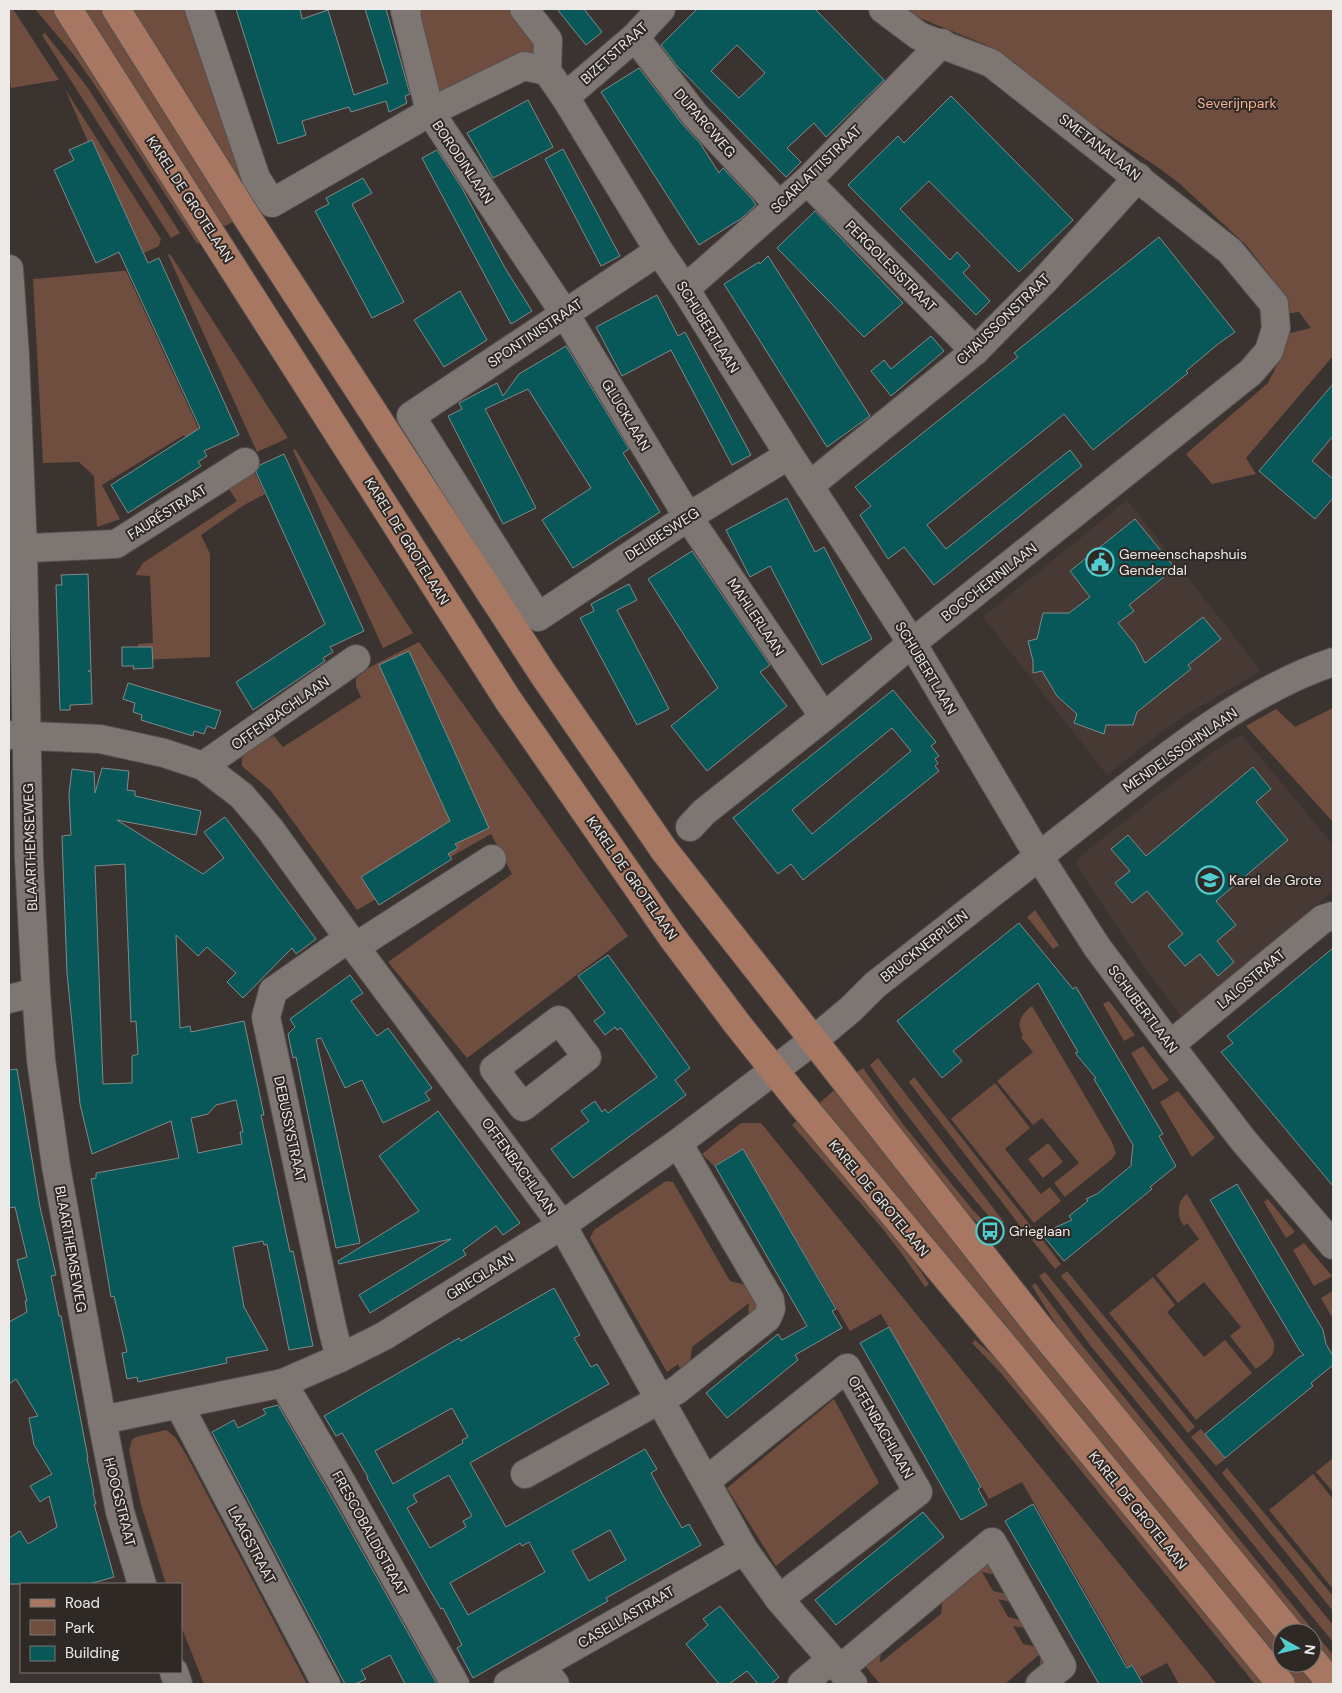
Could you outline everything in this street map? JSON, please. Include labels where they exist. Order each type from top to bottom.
[{"type":"main road","name":"KAREL DE GROTELAAN","points":[[68,9],[508,700],[672,937],[774,1070],[1009,1352],[1281,1684]]},
{"type":"main road","points":[[116,9],[248,219],[544,674],[664,850],[1041,1330],[1282,1623]]},
{"type":"main road","points":[[1322,1672],[1332,1684]]},
{"type":"street","name":"BORODINLAAN","points":[[199,9],[256,178],[272,203],[430,112],[565,314]]},
{"type":"street","points":[[407,9],[430,112],[524,66],[547,71],[548,40],[524,9]]},
{"type":"street","name":"BIZETSTRAAT","points":[[565,97],[635,37],[661,9]]},
{"type":"street","name":"SMETANALAAN","points":[[883,9],[918,36],[991,63],[1138,177],[1230,252],[1274,304],[1276,328]]},
{"type":"street","name":"DUPARCWEG","points":[[635,37],[695,115],[779,205]]},
{"type":"street","name":"SCARLATTISTRAAT","points":[[685,289],[807,180],[942,44]]},
{"type":"street","name":"SCHUBERTLAAN","points":[[547,71],[789,455],[912,643],[1038,855],[1097,947],[1244,1140],[1333,1245]]},
{"type":"street","name":"CHAUSSONSTRAAT","points":[[809,486],[975,351],[1044,281],[1138,177]]},
{"type":"street","name":"PERGOLESISTRAAT","points":[[807,180],[975,351]]},
{"type":"street","name":"SPONTINISTRAAT","points":[[538,617],[411,416],[659,251]]},
{"type":"street","name":"BLAARTHEMSEWEG","points":[[9,269],[15,356],[18,735],[30,859],[41,1060],[56,1166],[102,1420]]},
{"type":"street","name":"GLUCKLAAN","points":[[565,314],[688,517]]},
{"type":"street","name":"BOCCHERINILAAN","points":[[690,827],[704,812],[824,717],[912,643],[1251,372],[1269,351],[1276,328]]},
{"type":"street","name":"DELIBESWEG","points":[[538,617],[688,517],[789,455]]},
{"type":"street","name":"FAURÉSTRAAT","points":[[16,550],[116,544],[245,462]]},
{"type":"street","name":"MAHLERLAAN","points":[[688,517],[824,717]]},
{"type":"street","name":"OFFENBACHLAAN","points":[[203,766],[356,659]]},
{"type":"street","name":"MENDELSSOHNLAAN","points":[[1038,855],[1149,771],[1234,712],[1292,678],[1333,662]]},
{"type":"street","name":"OFFENBACHLAAN","points":[[18,735],[100,739],[164,753],[203,766],[242,796],[270,829],[562,1225],[744,1550],[779,1599],[841,1671]]},
{"type":"street","name":"BRUCKNERPLEIN","points":[[814,1040],[852,1009],[875,985],[1038,855]]},
{"type":"street","points":[[352,942],[492,859]]},
{"type":"street","name":"LALOSTRAAT","points":[[1170,1045],[1323,919],[1333,916]]},
{"type":"street","name":"DEBUSSYSTRAAT","points":[[340,1358],[325,1298],[266,1018],[273,991],[352,942]]},
{"type":"street","points":[[9,999],[36,992]]},
{"type":"street","name":"GRIEGLAAN","points":[[102,1420],[283,1382],[340,1358],[384,1336],[562,1225],[678,1144],[814,1040]]},
{"type":"street","points":[[473,1103],[503,1081]]},
{"type":"street","points":[[524,1474],[677,1390],[767,1318],[771,1309],[770,1300],[678,1144]]},
{"type":"street","name":"OFFENBACHLAAN","points":[[706,1481],[847,1368],[918,1492],[779,1599]]},
{"type":"street","name":"FRESCOBALDISTRAAT","points":[[283,1382],[455,1684]]},
{"type":"street","name":"LAAGSTRAAT","points":[[179,1405],[326,1684]]},
{"type":"street","name":"HOOGSTRAAT","points":[[102,1420],[120,1512],[142,1583]]},
{"type":"street","points":[[802,1684],[841,1671],[992,1542],[1062,1666],[1040,1684]]},
{"type":"street","name":"CASELLASTRAAT","points":[[508,1684],[548,1675],[744,1550]]},
{"type":"shaded area","points":[[1127,500],[1261,671],[1186,715],[1107,775],[983,617]]},
{"type":"shaded area","name":"Karel de Grote","points":[[1242,735],[1333,845],[1333,891],[1188,1016],[1184,1017],[1180,1015],[1144,967],[1079,869],[1077,862],[1079,857],[1213,752]]},
{"type":"green space","points":[[9,9],[13,9],[59,80],[11,88],[9,77]]},
{"type":"green space","points":[[35,9],[56,9],[204,241],[199,244],[196,242],[96,87],[73,54]]},
{"type":"green space","points":[[83,9],[104,9],[238,219],[223,227]]},
{"type":"green space","points":[[130,9],[192,9],[261,203],[256,206]]},
{"type":"green space","points":[[419,9],[512,9],[537,41],[536,54],[520,52],[440,93],[415,14]]},
{"type":"green space","name":"Severijnpark","points":[[906,9],[1333,9],[1333,356],[1246,458],[1256,474],[1212,484],[1186,454],[1268,383],[1280,359],[1286,334],[1311,328],[1299,312],[1286,314],[1280,295],[1267,272],[1246,245],[1180,184],[1050,96],[1014,62],[984,44],[917,17]]},
{"type":"green space","points":[[45,33],[88,88],[180,233],[171,238],[42,35]]},
{"type":"green space","points":[[65,89],[161,239],[159,246],[144,253],[92,140],[88,142]]},
{"type":"green space","points":[[170,254],[288,438],[257,452],[168,255]]},
{"type":"green space","points":[[126,271],[208,449],[190,445],[184,435],[102,485],[120,519],[97,527],[94,476],[79,462],[43,463],[33,279]]},
{"type":"green space","points":[[295,449],[413,633],[383,648],[293,450]]},
{"type":"green space","points":[[253,469],[265,494],[244,505],[201,535],[210,554],[210,657],[138,660],[138,644],[153,643],[150,576],[135,575],[143,563],[237,501],[227,486]]},
{"type":"green space","points":[[419,642],[628,936],[467,1058],[388,962],[512,874],[491,834],[357,910],[271,791],[242,766],[242,758],[255,744],[274,736],[283,747],[361,697],[356,686],[356,678],[370,667]]},
{"type":"green space","points":[[1333,708],[1333,822],[1246,726],[1276,709],[1295,727]]},
{"type":"green space","points":[[1035,910],[1059,945],[1053,949],[1027,917]]},
{"type":"green space","points":[[1109,1001],[1135,1035],[1124,1041],[1103,1004]]},
{"type":"green space","points":[[1032,1006],[1112,1142],[1116,1153],[1112,1159],[1065,1197],[1054,1183],[1079,1163],[1042,1118],[1033,1125],[997,1081],[1033,1052],[1021,1037],[1023,1035],[1020,1026],[1023,1015]]},
{"type":"green space","points":[[1143,1046],[1169,1080],[1153,1090],[1131,1053]]},
{"type":"green space","points":[[878,1058],[1004,1222],[998,1227],[947,1167],[878,1077],[870,1065]]},
{"type":"green space","points":[[863,1068],[902,1123],[989,1227],[986,1229],[952,1202],[854,1074]]},
{"type":"green space","points":[[914,1077],[1034,1230],[1028,1236],[909,1082]]},
{"type":"green space","points":[[995,1083],[1030,1128],[1005,1149],[1041,1194],[1050,1187],[1061,1201],[1034,1223],[951,1119]]},
{"type":"green space","points":[[838,1087],[1272,1628],[1272,1656],[990,1310],[817,1105]]},
{"type":"green space","points":[[1178,1091],[1215,1138],[1192,1157],[1160,1102]]},
{"type":"green space","points":[[800,1118],[889,1224],[929,1284],[925,1287],[882,1228],[792,1125]]},
{"type":"green space","points":[[741,1123],[761,1123],[1217,1684],[1179,1684],[1167,1663],[1140,1677],[1133,1665],[1128,1667],[1022,1482],[989,1499],[881,1314],[850,1331],[743,1149],[714,1166],[702,1154]]},
{"type":"green space","points":[[1048,1143],[1063,1162],[1043,1178],[1028,1159]]},
{"type":"green space","points":[[666,1181],[673,1182],[730,1281],[753,1287],[759,1312],[748,1322],[749,1303],[692,1347],[689,1372],[683,1375],[678,1364],[667,1372],[590,1238],[594,1230]]},
{"type":"green space","points":[[1187,1194],[1273,1340],[1273,1353],[1268,1360],[1256,1369],[1230,1336],[1241,1327],[1204,1282],[1178,1303],[1156,1275],[1199,1239],[1187,1223],[1184,1226],[1181,1222],[1179,1209],[1181,1201]]},
{"type":"green space","points":[[1268,1199],[1295,1232],[1286,1238],[1264,1202]]},
{"type":"green space","points":[[1038,1234],[1061,1264],[1055,1269],[1032,1240]]},
{"type":"green space","points":[[1304,1243],[1332,1276],[1314,1286],[1293,1250]]},
{"type":"green space","points":[[1067,1271],[1195,1427],[1188,1433],[1061,1276]]},
{"type":"green space","points":[[1045,1272],[1333,1625],[1333,1642],[1322,1629],[1322,1623],[1317,1623],[1090,1345],[1039,1276]]},
{"type":"green space","points":[[1153,1277],[1175,1305],[1167,1312],[1204,1357],[1225,1340],[1252,1373],[1196,1420],[1109,1313]]},
{"type":"green space","points":[[1035,1283],[1077,1339],[1307,1623],[1296,1623],[1069,1345],[1032,1286]]},
{"type":"green space","points":[[1333,1291],[1333,1319],[1321,1298]]},
{"type":"green space","points":[[975,1340],[1014,1374],[1267,1684],[1255,1684],[1000,1372],[972,1343]]},
{"type":"green space","points":[[834,1399],[879,1483],[776,1566],[727,1488]]},
{"type":"green space","points":[[1201,1429],[1225,1459],[1216,1466],[1191,1437]]},
{"type":"green space","points":[[166,1430],[176,1438],[307,1684],[204,1684],[182,1629],[182,1583],[166,1583],[141,1505],[129,1450],[132,1440],[136,1437]]},
{"type":"green space","points":[[1333,1458],[1333,1492],[1316,1472]]},
{"type":"green space","points":[[1227,1468],[1333,1596],[1333,1611],[1222,1473]]},
{"type":"green space","points":[[1313,1474],[1333,1499],[1333,1589],[1269,1510]]},
{"type":"green space","points":[[977,1562],[995,1563],[1003,1576],[982,1572],[993,1591],[1016,1596],[1020,1604],[998,1599],[1008,1617],[1032,1623],[1036,1630],[1013,1626],[1023,1644],[1049,1649],[1050,1654],[1039,1674],[1041,1653],[1005,1684],[880,1684],[861,1661],[882,1640],[880,1663],[941,1614],[944,1589]]},
{"type":"green space","points":[[1322,1641],[1333,1655],[1333,1669],[1322,1655]]},
{"type":"green space","points":[[1286,1673],[1309,1673],[1318,1684],[1295,1684]]},
{"type":"building","points":[[236,9],[300,9],[302,19],[328,10],[354,95],[388,83],[365,9],[386,9],[410,94],[405,96],[407,103],[389,112],[386,101],[351,112],[349,107],[302,121],[306,135],[278,144]]},
{"type":"building","points":[[557,9],[584,9],[602,32],[586,45]]},
{"type":"building","points":[[697,9],[815,9],[884,80],[826,137],[814,123],[787,148],[801,162],[786,177],[677,66],[661,45]],"holes":[[[737,45],[765,73],[739,98],[711,71]]]},
{"type":"building","points":[[639,68],[683,125],[700,143],[719,173],[723,168],[756,205],[742,218],[699,245],[601,92]]},
{"type":"building","points":[[951,96],[1073,220],[1019,272],[929,181],[900,209],[950,260],[957,252],[970,266],[963,273],[990,301],[976,315],[848,185],[898,136],[904,143]]},
{"type":"building","points":[[528,100],[553,147],[493,178],[467,133]]},
{"type":"building","points":[[92,140],[148,263],[159,258],[239,435],[204,451],[207,456],[198,462],[201,466],[128,513],[111,485],[200,428],[119,252],[96,263],[54,170],[74,160],[69,150]]},
{"type":"building","points":[[563,149],[620,256],[601,266],[545,159]]},
{"type":"building","points":[[437,150],[462,188],[505,268],[532,311],[511,324],[422,158]]},
{"type":"building","points":[[363,178],[372,193],[352,204],[404,302],[372,318],[315,211],[329,204],[326,198]]},
{"type":"building","points":[[815,211],[903,303],[864,337],[777,248]]},
{"type":"building","points":[[1159,237],[1235,332],[1218,344],[1186,371],[1188,373],[1093,450],[1064,414],[927,525],[946,549],[1070,450],[1082,466],[934,585],[904,547],[888,559],[860,515],[871,506],[855,487],[1018,357],[1014,353]]},
{"type":"building","points":[[768,256],[870,416],[827,447],[724,284],[759,262],[760,264]]},
{"type":"building","points":[[460,291],[487,340],[444,367],[414,320]]},
{"type":"building","points":[[657,295],[678,336],[685,332],[751,455],[732,465],[671,350],[622,376],[596,327]]},
{"type":"building","points":[[931,336],[944,351],[891,396],[871,371],[884,360],[891,369]]},
{"type":"building","points":[[566,346],[629,449],[623,453],[660,512],[573,568],[542,520],[591,488],[528,389],[485,409],[536,508],[503,524],[448,416],[462,409],[459,403],[497,383],[503,396],[519,374]]},
{"type":"building","points":[[1333,384],[1333,436],[1312,461],[1333,479],[1333,498],[1315,519],[1259,471]]},
{"type":"building","points":[[284,454],[364,631],[330,647],[333,652],[323,658],[325,661],[253,710],[236,682],[325,624],[256,472],[260,465]]},
{"type":"building","points":[[787,498],[815,552],[824,547],[872,639],[822,665],[770,566],[750,577],[726,530]]},
{"type":"building","points":[[1135,519],[1175,568],[1129,605],[1134,611],[1118,623],[1135,644],[1145,663],[1203,617],[1221,639],[1188,665],[1191,669],[1137,712],[1133,725],[1106,725],[1104,734],[1074,723],[1077,714],[1057,696],[1042,671],[1033,673],[1033,661],[1028,641],[1037,639],[1043,613],[1069,613],[1090,597],[1070,571]]},
{"type":"building","points":[[692,551],[770,665],[760,672],[787,706],[707,771],[671,726],[718,688],[648,579]]},
{"type":"building","points":[[88,574],[91,671],[88,671],[91,672],[92,704],[70,705],[70,710],[60,710],[56,585],[62,585],[61,575]]},
{"type":"building","points":[[629,584],[637,600],[617,610],[669,709],[637,725],[580,618],[594,611],[591,604]]},
{"type":"building","points":[[122,647],[152,647],[153,668],[133,669],[134,666],[122,666]]},
{"type":"building","points":[[409,651],[489,828],[455,844],[458,848],[448,854],[452,859],[379,905],[361,877],[450,821],[379,665]]},
{"type":"building","points":[[128,683],[221,711],[215,729],[207,726],[204,734],[194,731],[193,736],[141,720],[142,715],[133,712],[135,703],[123,699]]},
{"type":"building","points":[[893,690],[936,742],[931,746],[939,756],[935,759],[938,763],[935,766],[939,771],[803,880],[791,864],[778,874],[733,818]],"holes":[[[892,728],[911,751],[812,834],[792,810]]]},
{"type":"building","points":[[1253,767],[1271,789],[1256,802],[1288,840],[1216,901],[1236,925],[1217,941],[1234,962],[1218,976],[1200,954],[1185,966],[1168,946],[1183,934],[1147,891],[1132,903],[1115,883],[1130,871],[1111,849],[1128,835],[1146,856]]},
{"type":"building","points":[[102,768],[129,771],[127,790],[135,791],[135,796],[201,811],[196,835],[117,820],[203,874],[224,858],[204,832],[225,817],[316,939],[296,954],[292,948],[243,998],[227,982],[236,973],[207,947],[198,956],[176,935],[180,1028],[190,1026],[191,1032],[244,1021],[264,1115],[261,1115],[290,1252],[293,1251],[313,1346],[289,1350],[267,1244],[264,1245],[263,1241],[233,1247],[244,1307],[268,1350],[226,1358],[227,1363],[138,1382],[137,1377],[127,1379],[122,1353],[127,1352],[114,1296],[111,1297],[91,1179],[96,1178],[96,1173],[179,1158],[171,1121],[92,1154],[80,1104],[67,973],[62,836],[71,835],[69,794],[72,769],[94,772],[95,793]],"holes":[[[125,864],[131,1022],[136,1021],[138,1054],[132,1056],[132,1083],[103,1084],[95,866]],[[236,1100],[243,1132],[240,1132],[242,1144],[198,1153],[191,1118],[208,1114],[216,1105]]]},
{"type":"building","points":[[1019,923],[1073,989],[1076,987],[1163,1134],[1159,1136],[1176,1166],[1150,1187],[1152,1189],[1064,1261],[1044,1237],[1056,1227],[1072,1220],[1069,1216],[1088,1201],[1086,1199],[1097,1194],[1132,1165],[1133,1145],[1094,1079],[1096,1078],[1075,1053],[1078,1052],[1038,983],[953,1051],[962,1061],[942,1078],[897,1021]]},
{"type":"building","points":[[1333,948],[1333,1186],[1221,1052],[1233,1043],[1227,1036]]},
{"type":"building","points":[[608,955],[690,1068],[675,1080],[686,1095],[573,1178],[551,1149],[589,1121],[581,1111],[595,1101],[602,1112],[605,1109],[608,1113],[657,1077],[621,1028],[617,1030],[615,1027],[605,1035],[594,1021],[605,1013],[578,976]]},
{"type":"building","points":[[350,975],[363,993],[351,1001],[377,1036],[388,1028],[432,1088],[425,1093],[430,1100],[383,1123],[362,1080],[345,1088],[321,1038],[316,1039],[360,1243],[336,1248],[296,1057],[293,1058],[288,1034],[295,1027],[290,1019]]},
{"type":"building","points":[[17,1069],[40,1207],[56,1275],[51,1276],[59,1316],[61,1316],[88,1458],[96,1504],[94,1504],[114,1577],[93,1583],[9,1584],[9,1538],[20,1531],[28,1544],[57,1527],[49,1496],[40,1502],[30,1486],[52,1474],[34,1445],[29,1418],[38,1416],[16,1379],[9,1384],[9,1322],[27,1312],[25,1301],[27,1301],[17,1260],[27,1257],[15,1207],[9,1208],[9,1070]]},
{"type":"building","points":[[438,1111],[520,1223],[503,1235],[496,1226],[463,1250],[466,1255],[370,1313],[359,1295],[451,1239],[339,1264],[338,1261],[419,1211],[379,1156]]},
{"type":"building","points":[[743,1149],[836,1309],[832,1311],[842,1328],[795,1355],[798,1360],[727,1418],[706,1393],[778,1334],[782,1340],[807,1326],[715,1166]]},
{"type":"building","points":[[1237,1184],[1323,1330],[1326,1344],[1333,1356],[1333,1365],[1311,1383],[1313,1386],[1225,1458],[1205,1434],[1299,1357],[1304,1355],[1210,1200]]},
{"type":"building","points":[[554,1288],[580,1335],[574,1338],[591,1367],[597,1364],[609,1384],[470,1463],[506,1527],[645,1449],[657,1469],[651,1473],[665,1499],[682,1528],[689,1524],[701,1545],[606,1598],[608,1601],[473,1678],[457,1648],[462,1645],[443,1608],[441,1609],[428,1587],[342,1433],[336,1436],[324,1416],[459,1338],[461,1341]],"holes":[[[452,1408],[468,1437],[462,1440],[463,1443],[393,1484],[375,1451]],[[449,1475],[472,1516],[463,1521],[466,1527],[430,1548],[407,1508],[417,1502],[413,1495]],[[610,1530],[626,1560],[589,1581],[572,1551]],[[529,1542],[545,1572],[468,1615],[450,1583],[520,1543],[522,1546]]]},
{"type":"building","points":[[889,1327],[981,1487],[978,1489],[987,1505],[961,1520],[860,1343]]},
{"type":"building","points":[[278,1405],[437,1684],[405,1684],[390,1655],[361,1670],[366,1679],[355,1684],[345,1684],[212,1432],[234,1420],[238,1428],[266,1414],[263,1409]]},
{"type":"building","points":[[1033,1504],[1127,1668],[1132,1665],[1143,1684],[1099,1684],[1005,1521]]},
{"type":"building","points":[[923,1512],[944,1537],[836,1625],[815,1600]]},
{"type":"building","points":[[720,1606],[779,1677],[771,1684],[758,1684],[747,1671],[729,1684],[719,1684],[686,1644],[708,1625],[703,1619]]},
{"type":"place","name":"Gemeenschapshuis Genderdal","points":[[1100,562]]},
{"type":"place","name":"Karel de Grote","points":[[1210,880]]},
{"type":"place","name":"Grieglaan","points":[[990,1231]]}]
